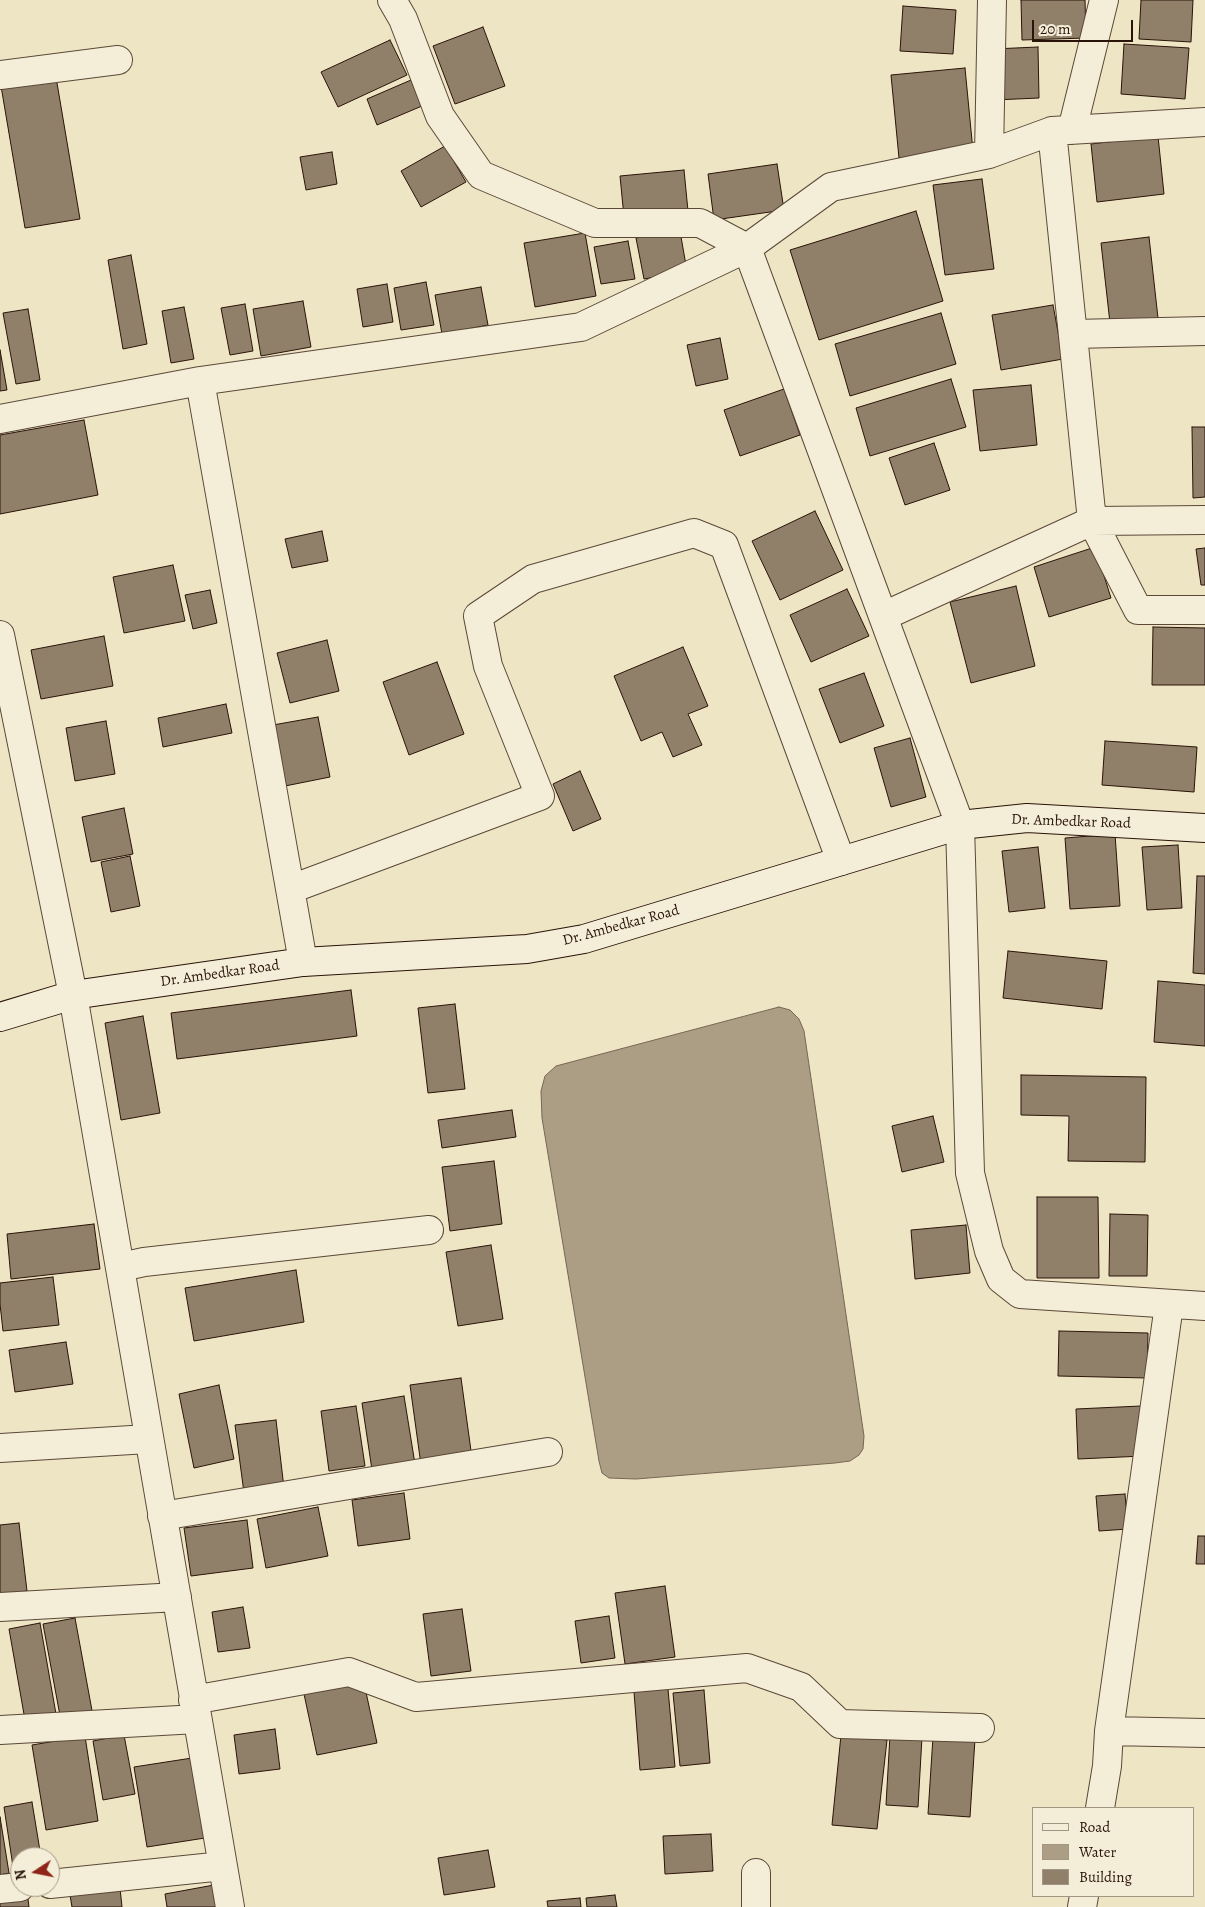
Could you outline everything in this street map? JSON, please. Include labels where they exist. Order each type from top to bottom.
[{"type":"street","points":[[392,0],[403,19],[440,116],[481,175],[595,224],[700,223],[747,248],[960,825],[970,1173],[989,1251],[1001,1279],[1020,1294],[1205,1306]]},
{"type":"street","points":[[989,154],[992,0]]},
{"type":"street","points":[[1104,0],[1062,131],[1073,334],[1092,521],[1138,610],[1205,610]]},
{"type":"street","points":[[0,75],[118,60]]},
{"type":"street","points":[[0,419],[200,381],[581,328],[747,248],[831,187],[989,154],[1062,131],[1205,122]]},
{"type":"street","points":[[1073,334],[1205,330]]},
{"type":"street","points":[[200,381],[303,962]]},
{"type":"street","points":[[884,616],[1092,521],[1205,520]]},
{"type":"street","points":[[291,889],[540,796],[488,666],[478,616],[533,579],[694,533],[724,546],[841,861]]},
{"type":"street","points":[[0,635],[73,995],[230,1907]]},
{"type":"street","name":"Dr. Ambedkar Road","points":[[0,1017],[73,995],[303,962],[527,949],[584,939],[960,825],[1027,818],[1205,828]]},
{"type":"street","points":[[121,1268],[144,1262],[429,1230]]},
{"type":"street","points":[[1100,1807],[1107,1766],[1108,1732],[1169,1305]]},
{"type":"street","points":[[0,1448],[148,1439]]},
{"type":"street","points":[[162,1516],[548,1452]]},
{"type":"street","points":[[0,1607],[177,1597]]},
{"type":"street","points":[[0,1730],[195,1710],[350,1672],[416,1697],[748,1668],[801,1687],[840,1724],[980,1728]]},
{"type":"street","points":[[1108,1732],[1205,1732]]},
{"type":"street","points":[[60,1883],[223,1866]]},
{"type":"street","points":[[756,1873],[756,1907]]},
{"type":"water","points":[[779,1007],[790,1010],[799,1019],[804,1031],[864,1436],[863,1449],[859,1455],[850,1461],[835,1463],[636,1479],[609,1478],[602,1473],[599,1461],[542,1118],[541,1091],[545,1076],[556,1066]]},
{"type":"building","points":[[1021,0],[1085,0],[1086,38],[1022,40]]},
{"type":"building","points":[[1141,0],[1193,0],[1191,42],[1139,39]]},
{"type":"building","points":[[903,6],[956,10],[953,54],[900,51]]},
{"type":"building","points":[[483,27],[505,86],[455,104],[433,46]]},
{"type":"building","points":[[390,40],[407,75],[338,107],[321,72]]},
{"type":"building","points":[[1124,44],[1189,48],[1185,99],[1121,94]]},
{"type":"building","points":[[1038,47],[1039,98],[994,100],[993,49]]},
{"type":"building","points":[[965,68],[973,151],[899,158],[891,75]]},
{"type":"building","points":[[56,77],[80,219],[25,228],[1,86]]},
{"type":"building","points":[[411,80],[422,106],[377,125],[367,99]]},
{"type":"building","points":[[1158,136],[1164,194],[1097,202],[1091,144]]},
{"type":"building","points":[[445,146],[466,182],[421,207],[401,171]]},
{"type":"building","points":[[332,152],[337,184],[306,190],[300,157]]},
{"type":"building","points":[[777,164],[784,210],[714,220],[708,174]]},
{"type":"building","points":[[684,170],[688,211],[624,217],[620,176]]},
{"type":"building","points":[[982,179],[994,269],[945,275],[933,185]]},
{"type":"building","points":[[916,211],[943,301],[819,340],[790,250]]},
{"type":"building","points":[[680,231],[687,271],[644,279],[636,238]]},
{"type":"building","points":[[585,233],[596,296],[535,307],[524,243]]},
{"type":"building","points":[[1149,237],[1158,318],[1110,323],[1101,243]]},
{"type":"building","points":[[628,241],[635,279],[601,284],[594,247]]},
{"type":"building","points":[[131,255],[147,344],[123,349],[108,260]]},
{"type":"building","points":[[426,282],[434,325],[401,330],[394,288]]},
{"type":"building","points":[[387,284],[393,322],[363,327],[357,289]]},
{"type":"building","points":[[481,287],[488,325],[442,334],[435,295]]},
{"type":"building","points":[[303,301],[311,347],[261,356],[253,309]]},
{"type":"building","points":[[245,304],[253,351],[230,355],[221,308]]},
{"type":"building","points":[[1053,305],[1063,359],[1001,370],[992,315]]},
{"type":"building","points":[[184,307],[194,359],[171,363],[162,311]]},
{"type":"building","points":[[28,309],[40,380],[16,384],[3,313]]},
{"type":"building","points":[[941,313],[956,364],[850,396],[835,344]]},
{"type":"building","points":[[720,338],[728,379],[696,386],[687,345]]},
{"type":"building","points":[[0,350],[7,390],[0,391]]},
{"type":"building","points":[[951,379],[966,427],[870,456],[856,408]]},
{"type":"building","points":[[1031,385],[1037,445],[980,451],[973,390]]},
{"type":"building","points":[[784,389],[800,435],[740,456],[724,410]]},
{"type":"building","points":[[84,420],[98,495],[0,514],[0,435]]},
{"type":"building","points":[[1192,427],[1205,427],[1205,497],[1193,498]]},
{"type":"building","points":[[934,443],[950,490],[905,505],[889,458]]},
{"type":"building","points":[[815,511],[843,570],[780,600],[752,541]]},
{"type":"building","points":[[322,531],[328,561],[292,568],[285,539]]},
{"type":"building","points":[[1095,547],[1111,598],[1049,617],[1034,567]]},
{"type":"building","points":[[1205,548],[1205,585],[1201,585],[1196,549]]},
{"type":"building","points":[[173,565],[185,621],[124,633],[113,577]]},
{"type":"building","points":[[1016,586],[1035,666],[971,683],[950,602]]},
{"type":"building","points":[[847,589],[869,636],[811,662],[790,615]]},
{"type":"building","points":[[210,590],[217,623],[193,629],[185,595]]},
{"type":"building","points":[[1153,627],[1205,628],[1205,685],[1152,685]]},
{"type":"building","points":[[104,636],[113,686],[41,699],[31,650]]},
{"type":"building","points":[[327,640],[339,691],[290,703],[277,653]]},
{"type":"building","points":[[683,647],[708,706],[688,714],[702,745],[673,757],[662,732],[641,741],[614,676]]},
{"type":"building","points":[[437,662],[464,734],[409,755],[383,682]]},
{"type":"building","points":[[864,673],[884,726],[840,743],[819,689]]},
{"type":"building","points":[[226,704],[232,733],[163,747],[158,718]]},
{"type":"building","points":[[318,717],[330,777],[285,786],[273,725]]},
{"type":"building","points":[[106,721],[115,774],[75,781],[66,728]]},
{"type":"building","points":[[910,738],[926,797],[891,807],[874,748]]},
{"type":"building","points":[[1105,741],[1197,747],[1194,792],[1102,785]]},
{"type":"building","points":[[580,771],[601,819],[573,831],[553,784]]},
{"type":"building","points":[[124,808],[133,854],[91,862],[82,817]]},
{"type":"building","points":[[1115,834],[1120,906],[1070,909],[1065,838]]},
{"type":"building","points":[[1178,845],[1182,908],[1147,910],[1142,847]]},
{"type":"building","points":[[1038,847],[1045,908],[1009,912],[1002,851]]},
{"type":"building","points":[[130,856],[140,906],[111,912],[101,862]]},
{"type":"building","points":[[1197,876],[1205,876],[1205,974],[1193,973]]},
{"type":"building","points":[[1008,951],[1107,961],[1102,1009],[1003,998]]},
{"type":"building","points":[[1158,981],[1205,985],[1205,1046],[1154,1042]]},
{"type":"building","points":[[351,990],[357,1036],[177,1059],[171,1013]]},
{"type":"building","points":[[455,1004],[465,1089],[428,1093],[418,1008]]},
{"type":"building","points":[[143,1016],[160,1113],[121,1120],[105,1023]]},
{"type":"building","points":[[1021,1075],[1146,1077],[1145,1162],[1068,1161],[1069,1116],[1021,1115]]},
{"type":"building","points":[[512,1110],[516,1137],[442,1148],[438,1120]]},
{"type":"building","points":[[933,1116],[944,1162],[902,1172],[892,1126]]},
{"type":"building","points":[[494,1161],[502,1224],[450,1231],[442,1167]]},
{"type":"building","points":[[1037,1197],[1098,1197],[1099,1278],[1037,1278]]},
{"type":"building","points":[[1110,1214],[1148,1215],[1147,1276],[1109,1276]]},
{"type":"building","points":[[94,1224],[100,1269],[11,1279],[7,1234]]},
{"type":"building","points":[[966,1225],[970,1273],[915,1279],[911,1230]]},
{"type":"building","points":[[491,1245],[503,1319],[458,1326],[446,1252]]},
{"type":"building","points":[[296,1270],[304,1322],[194,1341],[185,1288]]},
{"type":"building","points":[[53,1277],[59,1325],[3,1331],[0,1283]]},
{"type":"building","points":[[1059,1331],[1148,1333],[1147,1378],[1058,1376]]},
{"type":"building","points":[[66,1342],[73,1384],[15,1392],[9,1350]]},
{"type":"building","points":[[461,1378],[472,1458],[421,1465],[410,1385]]},
{"type":"building","points":[[219,1385],[234,1459],[194,1468],[179,1394]]},
{"type":"building","points":[[404,1396],[415,1464],[372,1470],[362,1403]]},
{"type":"building","points":[[356,1406],[365,1466],[329,1471],[321,1411]]},
{"type":"building","points":[[1141,1406],[1143,1456],[1078,1459],[1076,1409]]},
{"type":"building","points":[[276,1420],[284,1488],[244,1493],[235,1425]]},
{"type":"building","points":[[404,1493],[410,1539],[358,1546],[352,1500]]},
{"type":"building","points":[[1125,1494],[1128,1529],[1099,1531],[1096,1496]]},
{"type":"building","points":[[318,1507],[328,1556],[266,1568],[257,1519]]},
{"type":"building","points":[[247,1520],[253,1568],[191,1576],[184,1528]]},
{"type":"building","points":[[19,1523],[27,1591],[0,1594],[0,1525]]},
{"type":"building","points":[[1198,1536],[1205,1536],[1205,1564],[1196,1564]]},
{"type":"building","points":[[665,1586],[675,1657],[625,1664],[615,1593]]},
{"type":"building","points":[[243,1607],[250,1648],[218,1652],[212,1612]]},
{"type":"building","points":[[462,1609],[471,1671],[431,1676],[423,1614]]},
{"type":"building","points":[[609,1616],[615,1658],[581,1663],[575,1621]]},
{"type":"building","points":[[75,1618],[93,1716],[61,1721],[43,1624]]},
{"type":"building","points":[[40,1623],[56,1714],[25,1720],[9,1629]]},
{"type":"building","points":[[364,1683],[377,1743],[317,1755],[304,1694]]},
{"type":"building","points":[[668,1689],[675,1767],[640,1770],[634,1692]]},
{"type":"building","points":[[704,1690],[710,1763],[680,1766],[673,1693]]},
{"type":"building","points":[[275,1729],[280,1769],[239,1774],[234,1735]]},
{"type":"building","points":[[124,1735],[135,1794],[103,1800],[93,1741]]},
{"type":"building","points":[[841,1735],[887,1740],[877,1829],[832,1825]]},
{"type":"building","points":[[890,1735],[922,1737],[918,1807],[886,1805]]},
{"type":"building","points":[[85,1736],[98,1821],[46,1830],[32,1745]]},
{"type":"building","points":[[933,1737],[975,1739],[970,1817],[928,1814]]},
{"type":"building","points":[[192,1758],[205,1838],[147,1847],[134,1767]]},
{"type":"building","points":[[32,1802],[39,1847],[10,1847],[4,1807]]},
{"type":"building","points":[[0,1817],[9,1873],[0,1875]]},
{"type":"building","points":[[711,1834],[713,1871],[665,1874],[663,1836]]},
{"type":"building","points":[[488,1850],[495,1887],[444,1895],[438,1858]]},
{"type":"building","points":[[214,1885],[218,1907],[167,1907],[165,1894]]},
{"type":"building","points":[[120,1888],[122,1907],[72,1907],[70,1895]]},
{"type":"building","points":[[10,1894],[10,1897],[28,1897],[29,1907],[0,1907],[0,1895]]},
{"type":"building","points":[[615,1895],[617,1907],[587,1907],[586,1898]]},
{"type":"building","points":[[580,1898],[581,1907],[548,1907],[547,1901]]}]
